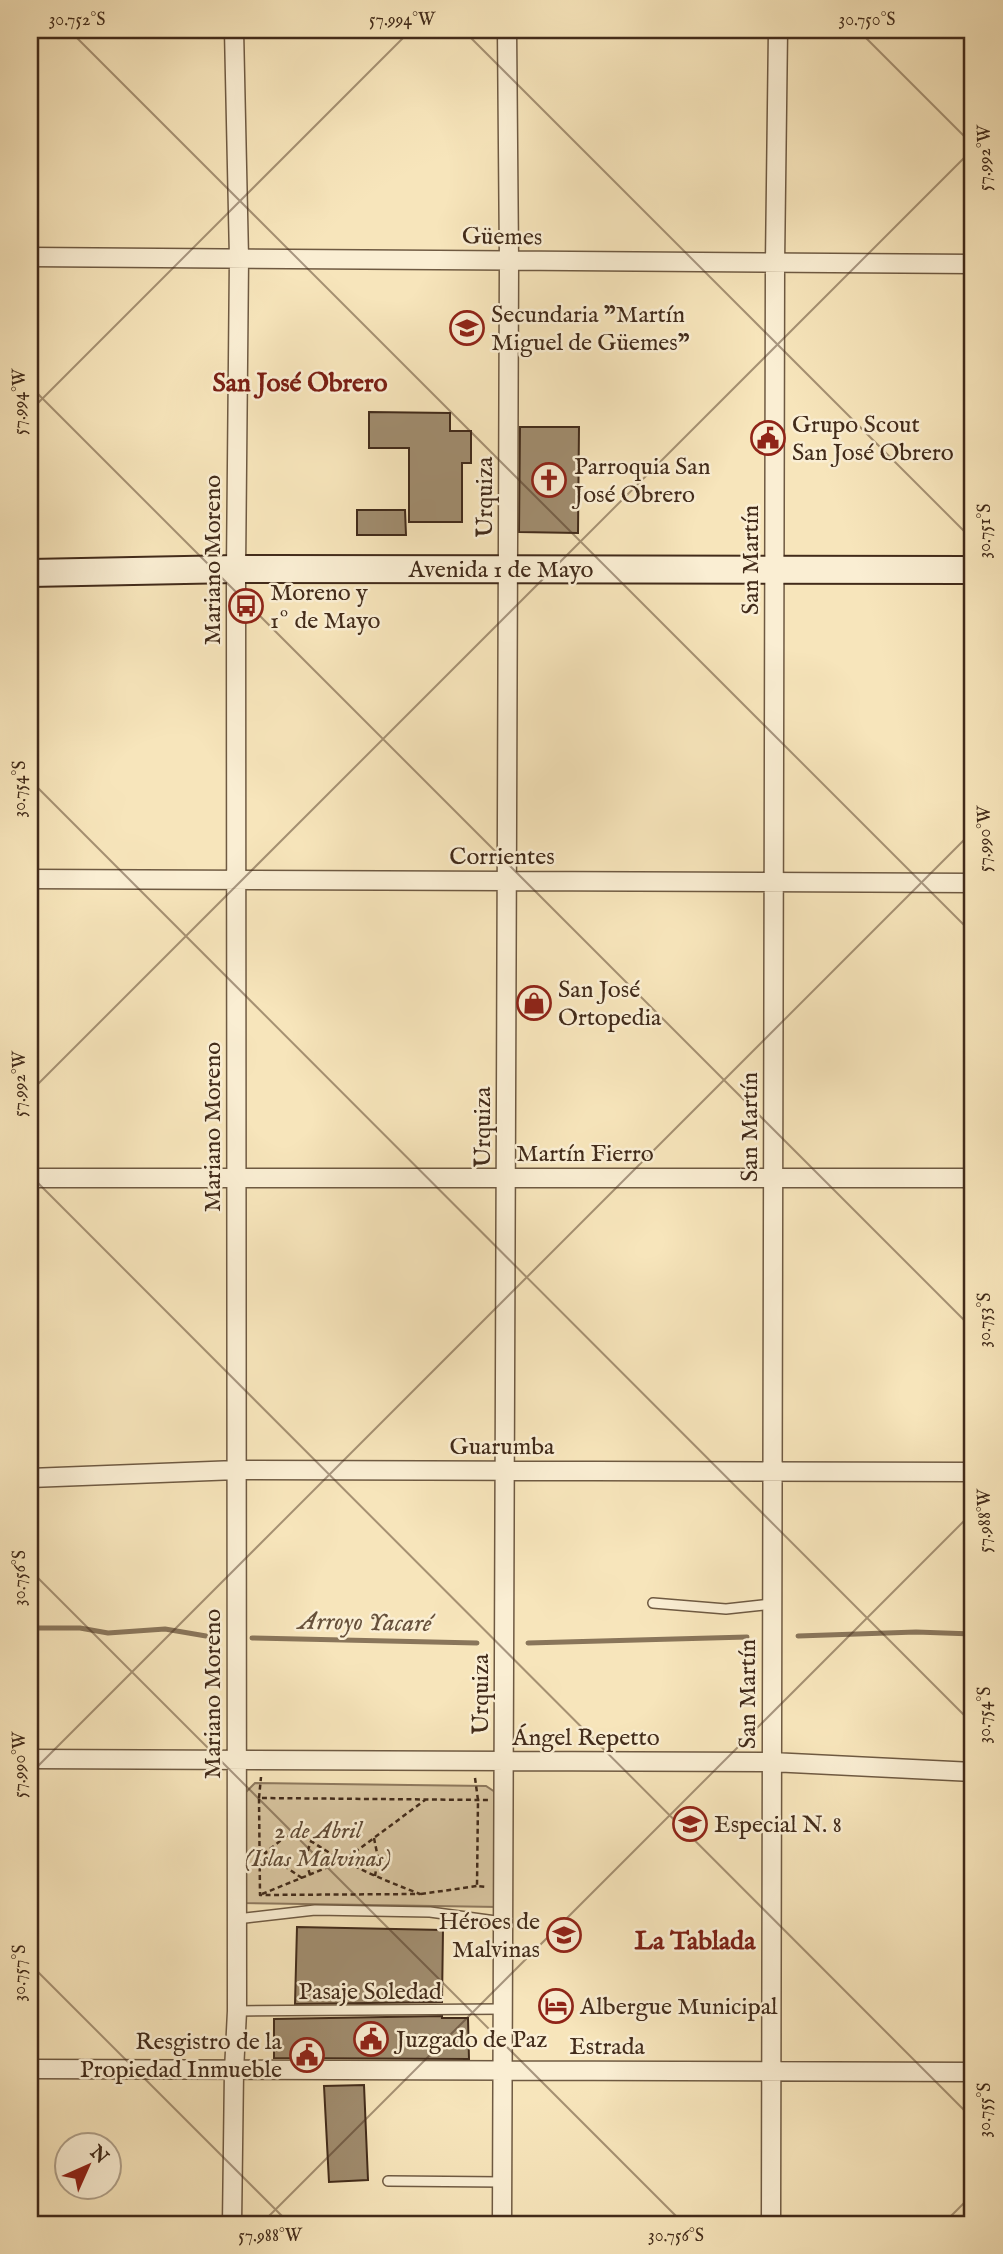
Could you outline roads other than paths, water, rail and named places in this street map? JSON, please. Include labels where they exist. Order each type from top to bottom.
[{"type":"main road","name":"Avenida 1 de Mayo","points":[[30,573],[236,569],[973,570]]},
{"type":"street","name":"Mariano Moreno","points":[[232,2224],[237,2011],[236,569],[239,258],[234,30]]},
{"type":"street","name":"Urquiza","points":[[502,2224],[509,260],[507,30]]},
{"type":"street","name":"San Martín","points":[[771,2224],[775,263],[778,30]]},
{"type":"street","name":"Güemes","points":[[30,257],[973,264]]},
{"type":"street","name":"Corrientes","points":[[30,879],[973,883]]},
{"type":"street","name":"Martín Fierro","points":[[30,1178],[973,1178]]},
{"type":"street","name":"Guarumba","points":[[30,1478],[237,1470],[973,1472]]},
{"type":"street","name":"Ángel Repetto","points":[[30,1759],[771,1762],[973,1772]]},
{"type":"street","name":"Estrada","points":[[30,2070],[973,2072]]},
{"type":"lane","points":[[653,1602],[726,1609],[772,1604]]},
{"type":"lane","points":[[237,1919],[306,1910],[430,1912],[503,1922]]},
{"type":"lane","name":"Pasaje Soledad","points":[[237,2011],[503,2009]]},
{"type":"lane","points":[[388,2181],[503,2182]]},
{"type":"waterway","name":"Arroyo Yacaré","points":[[30,1628],[80,1628],[108,1633],[165,1629],[206,1636]]},
{"type":"waterway","name":"Arroyo Yacaré","points":[[798,1636],[916,1632],[973,1634]]},
{"type":"waterway","name":"Arroyo Yacaré","points":[[528,1643],[747,1637]]},
{"type":"waterway","name":"Arroyo Yacaré","points":[[252,1638],[477,1643]]},
{"type":"place","name":"Secundaria \"Martín Miguel de Güemes\"","points":[[467,328]]},
{"type":"place","name":"Grupo Scout San José Obrero","points":[[768,438]]},
{"type":"place","name":"Parroquia San José Obrero","points":[[549,480]]},
{"type":"place","name":"Moreno y 1º de Mayo","points":[[246,606]]},
{"type":"place","name":"San José Ortopedia","points":[[534,1003]]},
{"type":"place","name":"Especial N. 8","points":[[690,1824]]},
{"type":"place","name":"Héroes de Malvinas","points":[[564,1935]]},
{"type":"place","name":"Albergue Municipal","points":[[556,2006]]},
{"type":"place","name":"Juzgado de Paz","points":[[371,2039]]},
{"type":"place","name":"Resgistro de la Propiedad Inmueble","points":[[307,2055]]},
{"type":"district","name":"San José Obrero","points":[[300,382]]},
{"type":"district","name":"La Tablada","points":[[695,1940]]},
{"type":"park label","name":"2 de Abril (Islas Malvinas)","points":[[318,1844]]}]
